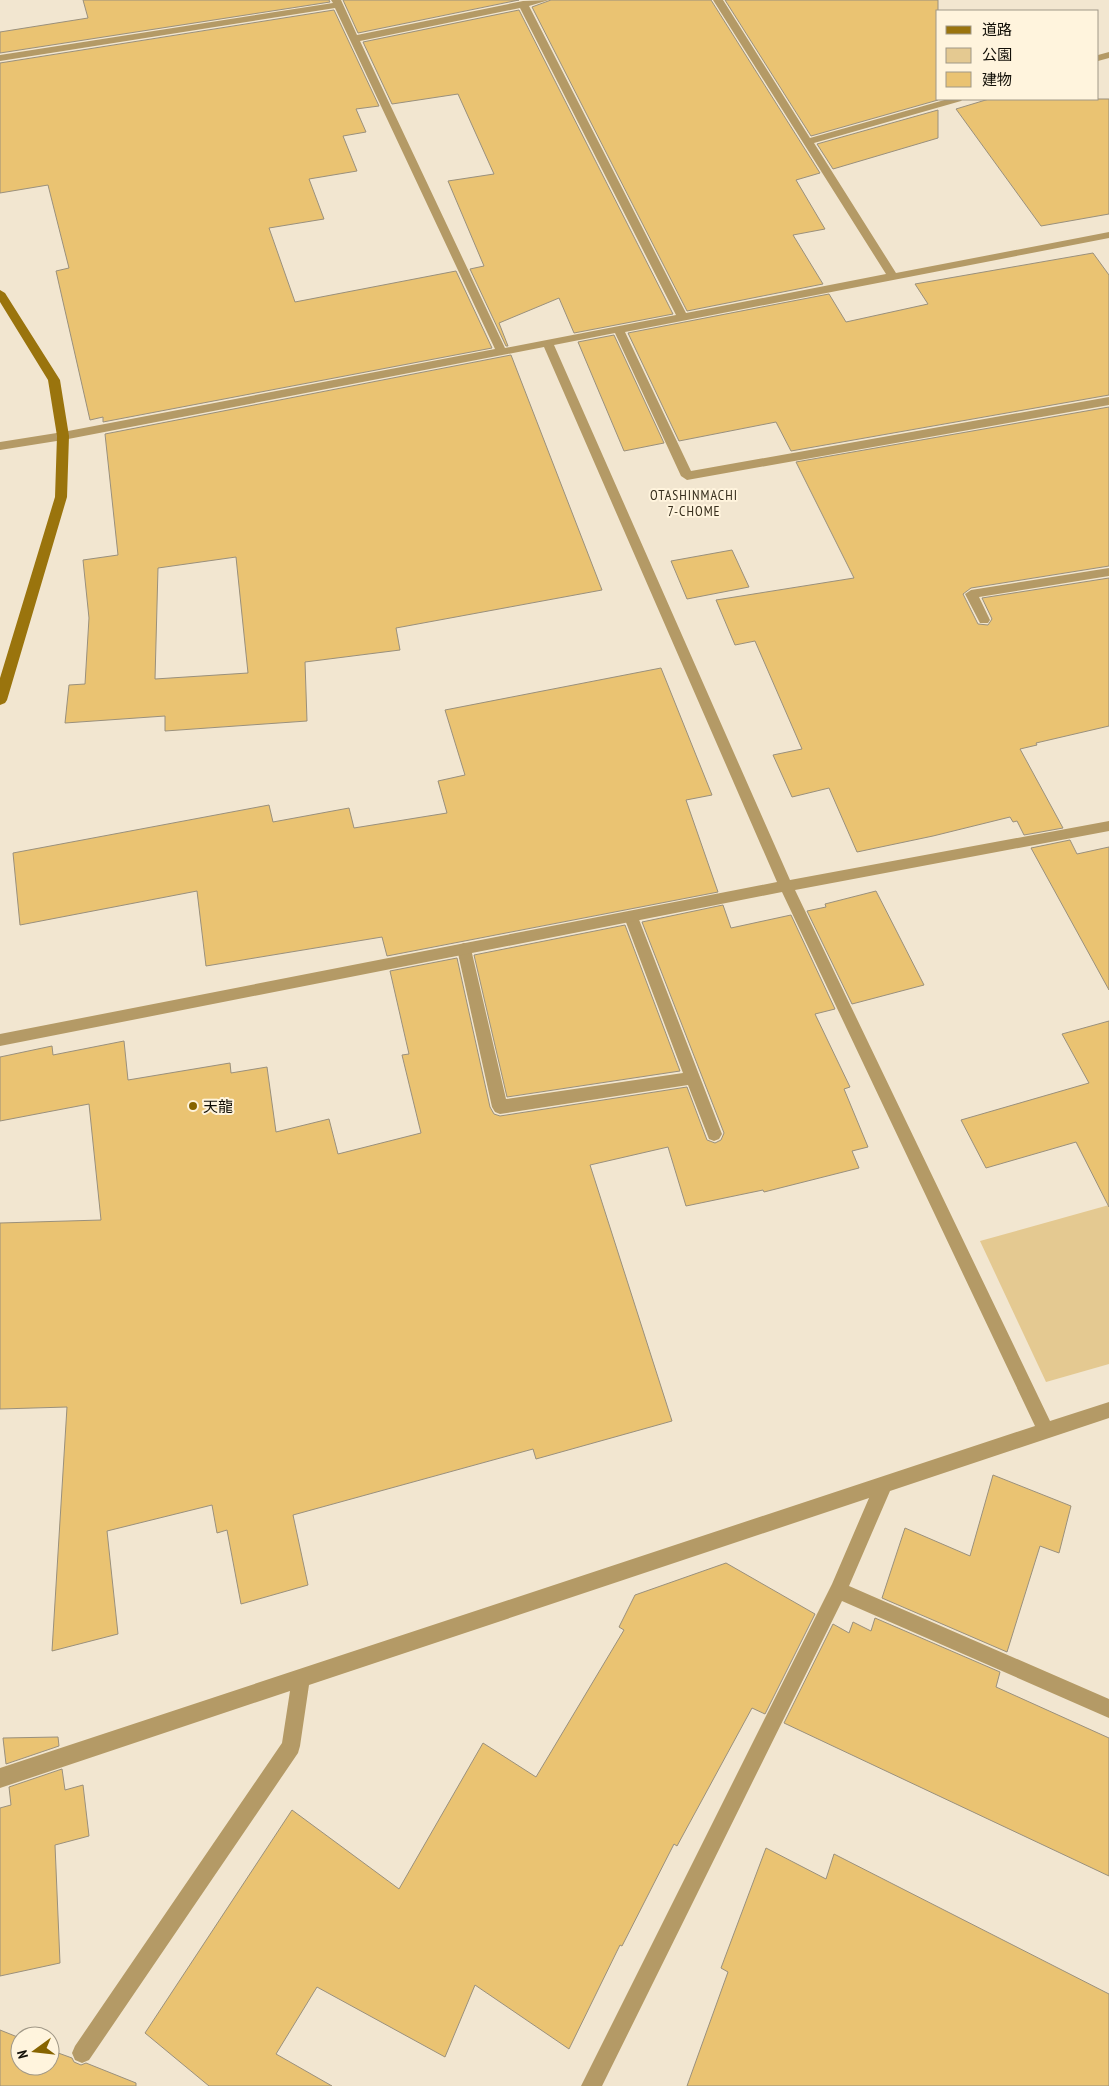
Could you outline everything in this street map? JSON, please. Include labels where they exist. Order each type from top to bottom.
[{"type":"street","points":[[354,39],[544,0]]},
{"type":"street","points":[[718,0],[892,275]]},
{"type":"street","points":[[0,58],[337,3],[501,351]]},
{"type":"street","points":[[523,4],[682,316]]},
{"type":"street","points":[[808,142],[955,100]]},
{"type":"street","points":[[0,446],[63,436],[892,275],[1109,235]]},
{"type":"street","points":[[0,293],[54,380],[63,436],[61,497],[0,700]]},
{"type":"street","points":[[618,329],[687,476],[1109,401]]},
{"type":"street","points":[[548,343],[786,886],[1046,1432]]},
{"type":"street","points":[[984,620],[972,594],[1109,572]]},
{"type":"street","points":[[0,1040],[786,886],[1109,826]]},
{"type":"street","points":[[631,917],[714,1134]]},
{"type":"street","points":[[464,949],[500,1106],[694,1078]]},
{"type":"street","points":[[0,1778],[1109,1410]]},
{"type":"street","points":[[591,2086],[838,1590],[884,1485]]},
{"type":"street","points":[[838,1590],[1109,1709]]},
{"type":"street","points":[[82,2053],[291,1746],[301,1677]]},
{"type":"green space","points":[[1109,1205],[1109,1364],[1046,1382],[980,1241]]},
{"type":"building","points":[[83,0],[329,0],[330,2],[0,53],[0,32],[88,18]]},
{"type":"building","points":[[343,0],[519,0],[358,33]]},
{"type":"building","points":[[551,0],[711,0],[820,173],[796,180],[825,229],[793,235],[823,284],[687,311],[532,7]]},
{"type":"building","points":[[725,0],[938,0],[938,10],[936,10],[936,100],[938,100],[811,136]]},
{"type":"building","points":[[334,10],[379,106],[356,109],[366,132],[343,136],[357,171],[309,179],[324,219],[269,228],[295,302],[456,271],[492,348],[103,422],[103,417],[90,420],[56,271],[69,268],[48,185],[0,193],[0,63]]},
{"type":"building","points":[[519,10],[673,314],[574,333],[559,298],[499,323],[508,346],[506,346],[470,269],[484,266],[448,181],[494,174],[458,94],[392,104],[363,42]]},
{"type":"building","points":[[1109,99],[1109,214],[1041,226],[956,109],[986,100]]},
{"type":"building","points":[[938,110],[938,138],[833,169],[817,144]]},
{"type":"building","points":[[1093,253],[1109,275],[1109,395],[791,451],[776,422],[679,441],[628,333],[829,294],[846,322],[928,304],[915,284]]},
{"type":"building","points":[[614,335],[664,443],[624,451],[578,342]]},
{"type":"building","points":[[511,355],[602,590],[396,628],[400,650],[305,662],[307,721],[165,731],[165,716],[65,723],[69,685],[85,684],[89,618],[83,560],[118,555],[105,434]],"holes":[[[236,557],[248,673],[155,679],[158,568]]]},
{"type":"building","points":[[1109,407],[1109,566],[971,588],[963,594],[978,624],[988,625],[992,619],[982,598],[1109,578],[1109,726],[1036,743],[1037,745],[1020,749],[1063,828],[1024,835],[1017,821],[1013,822],[1010,817],[857,852],[829,788],[792,797],[773,755],[802,749],[755,641],[735,645],[716,600],[854,578],[796,462]]},
{"type":"building","points":[[732,550],[749,587],[687,599],[671,561]]},
{"type":"building","points":[[661,668],[712,795],[686,800],[718,892],[387,956],[382,937],[206,966],[197,891],[20,925],[13,853],[269,805],[273,822],[349,808],[354,828],[447,813],[438,781],[465,775],[445,710]]},
{"type":"building","points":[[1070,840],[1077,854],[1109,847],[1109,990],[1031,848]]},
{"type":"building","points":[[876,891],[924,985],[852,1004],[807,911],[826,907],[825,904]]},
{"type":"building","points":[[723,905],[731,928],[791,915],[835,1009],[815,1014],[850,1087],[844,1089],[868,1147],[852,1151],[859,1168],[764,1192],[763,1190],[686,1206],[668,1147],[590,1165],[672,1421],[536,1459],[533,1449],[293,1515],[308,1585],[241,1604],[227,1530],[217,1533],[212,1505],[107,1531],[118,1634],[52,1651],[67,1407],[0,1409],[0,1223],[101,1220],[89,1104],[0,1121],[0,1057],[52,1046],[53,1055],[124,1041],[128,1080],[230,1063],[231,1073],[267,1067],[276,1132],[329,1119],[338,1154],[421,1133],[402,1055],[409,1054],[390,971],[457,958],[490,1107],[494,1114],[500,1116],[687,1087],[707,1140],[715,1143],[721,1140],[724,1133],[642,922]]},
{"type":"building","points":[[625,925],[680,1071],[507,1097],[474,955]]},
{"type":"building","points":[[1109,1021],[1109,1207],[1076,1142],[986,1168],[961,1120],[1089,1083],[1062,1034]]},
{"type":"building","points":[[993,1475],[1071,1506],[1059,1553],[1040,1546],[1007,1652],[882,1598],[905,1528],[970,1556]]},
{"type":"building","points":[[726,1563],[815,1614],[765,1714],[752,1708],[677,1846],[674,1844],[622,1946],[620,1945],[569,2049],[475,1985],[445,2057],[317,1987],[276,2054],[332,2086],[209,2086],[145,2033],[292,1810],[399,1889],[483,1743],[536,1777],[624,1630],[619,1627],[635,1595]]},
{"type":"building","points":[[875,1618],[1000,1672],[996,1687],[1109,1738],[1109,1876],[784,1723],[833,1624],[849,1633],[853,1622],[871,1631]]},
{"type":"building","points":[[58,1737],[59,1746],[6,1764],[3,1738]]},
{"type":"building","points":[[62,1769],[65,1790],[83,1785],[89,1836],[55,1845],[60,1963],[0,1976],[0,1808],[11,1805],[9,1787]]},
{"type":"building","points":[[766,1848],[826,1879],[834,1854],[1109,1994],[1109,2086],[687,2086],[728,1972],[721,1968]]},
{"type":"building","points":[[0,2030],[10,2034],[10,2076],[60,2076],[60,2054],[72,2058],[74,2062],[81,2065],[86,2063],[136,2083],[136,2086],[0,2086]]},
{"type":"place","name":"天龍","points":[[193,1106]]},
{"type":"district","name":"OTASHINMACHI 7-CHOME","points":[[694,504]]}]
